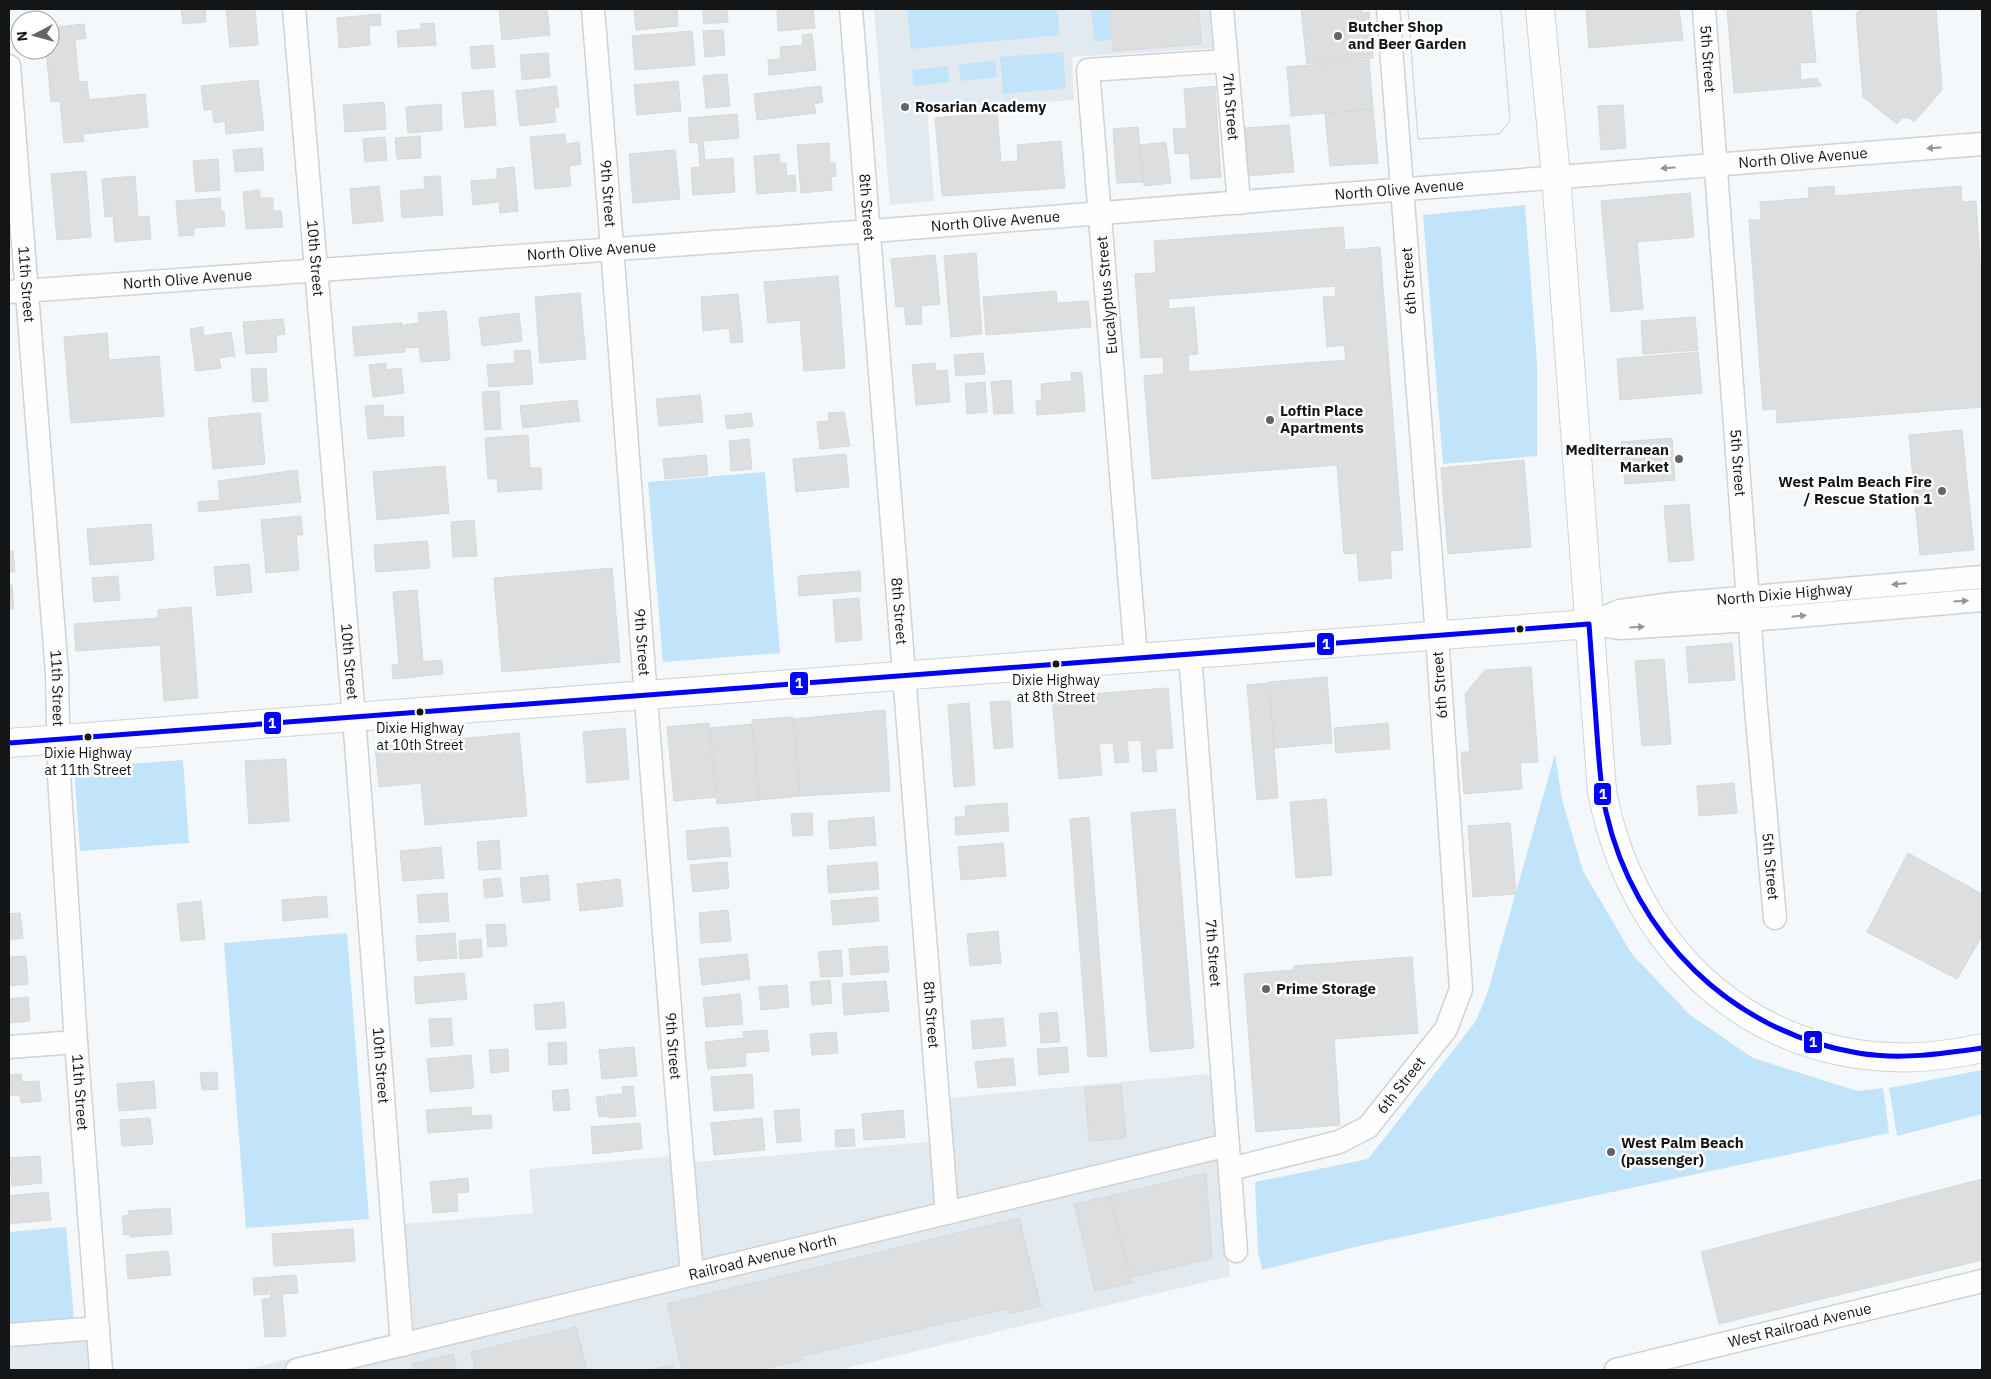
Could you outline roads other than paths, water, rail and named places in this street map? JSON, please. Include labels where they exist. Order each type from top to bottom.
[{"type":"main road","points":[[1540,9],[1556,176],[1589,624],[1605,807],[1617,851],[1643,907],[1666,941],[1690,968],[1716,992],[1765,1024],[1818,1045],[1849,1053],[1892,1058],[1940,1055],[1982,1048]]},
{"type":"main road","name":"North Dixie Highway","points":[[9,743],[904,674],[1589,624]]},
{"type":"street","name":"10th Street","points":[[294,9],[354,717],[402,1345]]},
{"type":"street","name":"9th Street","points":[[593,9],[613,250],[644,694],[692,1274]]},
{"type":"street","name":"8th Street","points":[[851,9],[947,1213]]},
{"type":"street","name":"7th Street","points":[[1222,9],[1239,203]]},
{"type":"street","name":"6th Street","points":[[1230,1169],[1339,1142],[1368,1127],[1446,1029],[1461,989],[1437,636],[1388,9]]},
{"type":"street","name":"5th Street","points":[[1704,9],[1774,918]]},
{"type":"street","name":"Eucalyptus Street","points":[[1136,658],[1088,70],[1226,61]]},
{"type":"street","name":"11th Street","points":[[9,66],[18,291],[57,673],[60,739],[59,775],[76,1042],[101,1370]]},
{"type":"street","name":"North Olive Avenue","points":[[18,291],[869,231],[1982,144]]},
{"type":"street","name":"North Dixie Highway","points":[[1589,624],[1620,611],[1749,596],[1982,577]]},
{"type":"street","name":"North Dixie Highway","points":[[1589,624],[1622,628],[1750,620],[1982,600]]},
{"type":"street","name":"7th Street","points":[[1190,654],[1236,1251]]},
{"type":"street","points":[[9,1047],[76,1042]]},
{"type":"street","name":"Railroad Avenue North","points":[[297,1370],[692,1274],[818,1246],[1228,1145]]},
{"type":"street","name":"West Railroad Avenue","points":[[1616,1370],[1982,1281]]},
{"type":"street","points":[[9,1335],[98,1328]]},
{"type":"place","name":"Butcher Shop and Beer Garden","points":[[1338,36]]},
{"type":"place","name":"Rosarian Academy","points":[[905,107]]},
{"type":"place","name":"Loftin Place Apartments","points":[[1270,420]]},
{"type":"place","name":"Mediterranean Market","points":[[1679,459]]},
{"type":"place","name":"West Palm Beach Fire / Rescue Station 1","points":[[1942,491]]},
{"type":"place","name":"Dixie Highway at 8th Street","points":[[1056,664]]},
{"type":"place","name":"Dixie Highway at 10th Street","points":[[420,712]]},
{"type":"place","name":"Dixie Highway at 11th Street","points":[[88,737]]},
{"type":"place","name":"Prime Storage","points":[[1266,989]]},
{"type":"place","name":"West Palm Beach (passenger)","points":[[1611,1152]]}]
